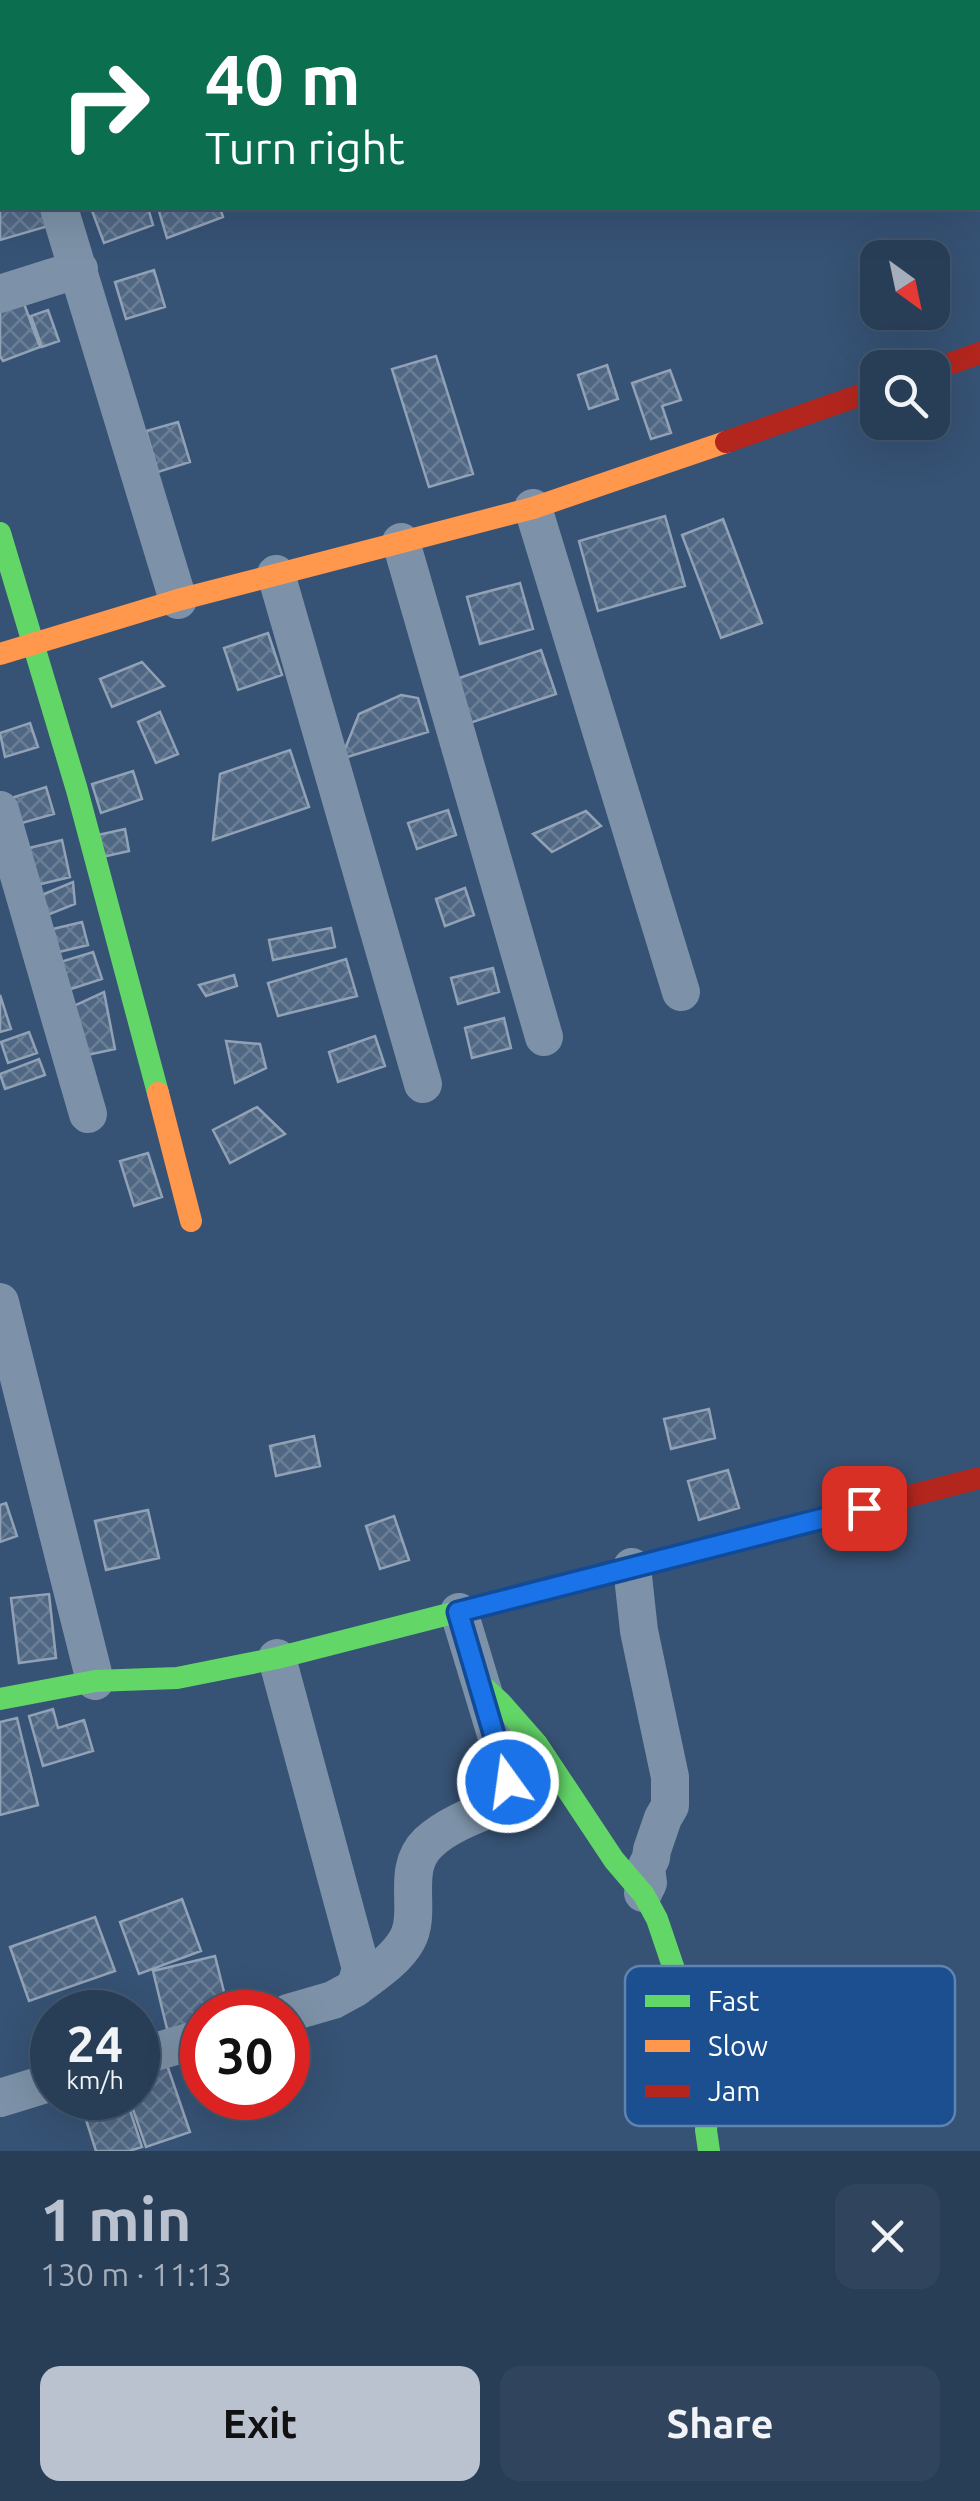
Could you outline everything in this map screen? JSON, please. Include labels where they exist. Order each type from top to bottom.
[{"type":"street","points":[[61,210],[178,600]]},
{"type":"street","points":[[0,294],[79,269]]},
{"type":"street","points":[[950,364],[980,354]]},
{"type":"street","points":[[0,654],[178,600],[533,508],[860,395]]},
{"type":"street","points":[[533,508],[681,992]]},
{"type":"street","points":[[0,534],[36,644],[94,850],[191,1221]]},
{"type":"street","points":[[401,542],[544,1037]]},
{"type":"street","points":[[276,574],[423,1084]]},
{"type":"street","points":[[0,810],[88,1114]]},
{"type":"street","points":[[0,1302],[96,1681]]},
{"type":"street","points":[[0,1700],[96,1681],[177,1678],[277,1658],[980,1478]]},
{"type":"street","points":[[632,1567],[639,1631],[670,1776],[670,1806],[646,1868],[648,1882],[643,1893]]},
{"type":"street","points":[[310,2007],[355,1988],[406,1942],[414,1922],[411,1890],[424,1846],[445,1830],[512,1800],[458,1612]]},
{"type":"street","points":[[277,1658],[361,1968],[355,1988]]},
{"type":"street","points":[[480,1684],[528,1732],[618,1866],[643,1893],[671,1950],[675,1966]]},
{"type":"street","points":[[508,1782],[530,1784],[566,1803],[592,1826]]},
{"type":"street","points":[[0,2098],[30,2089]]},
{"type":"street","points":[[705,2126],[710,2151]]},
{"type":"building","points":[[0,210],[48,210],[52,225],[0,240]]},
{"type":"building","points":[[92,210],[149,210],[153,225],[104,243]]},
{"type":"building","points":[[159,210],[221,210],[223,217],[167,238]]},
{"type":"building","points":[[154,270],[165,307],[126,319],[115,282]]},
{"type":"building","points":[[23,301],[40,347],[3,361],[0,312]]},
{"type":"building","points":[[48,310],[59,341],[42,347],[31,316]]},
{"type":"building","points":[[436,356],[473,474],[429,487],[392,369]]},
{"type":"building","points":[[607,365],[618,399],[589,409],[578,375]]},
{"type":"building","points":[[670,370],[681,400],[662,406],[671,433],[651,439],[632,383]]},
{"type":"building","points":[[178,422],[190,462],[158,472],[146,431]]},
{"type":"building","points":[[665,516],[685,586],[598,611],[579,541]]},
{"type":"building","points":[[723,519],[762,623],[721,638],[682,535]]},
{"type":"building","points":[[520,583],[533,629],[480,644],[467,597]]},
{"type":"building","points":[[268,633],[282,675],[238,690],[224,648]]},
{"type":"building","points":[[541,650],[556,694],[470,723],[456,679]]},
{"type":"building","points":[[142,662],[164,686],[112,707],[100,679]]},
{"type":"building","points":[[401,695],[418,698],[428,732],[341,759],[359,714]]},
{"type":"building","points":[[160,712],[178,754],[156,763],[138,722]]},
{"type":"building","points":[[30,723],[38,747],[5,757],[0,733]]},
{"type":"building","points":[[290,750],[309,807],[213,840],[220,774]]},
{"type":"building","points":[[133,771],[142,799],[101,813],[92,784]]},
{"type":"building","points":[[46,787],[54,814],[15,825],[8,799]]},
{"type":"building","points":[[448,810],[456,835],[417,849],[408,823]]},
{"type":"building","points":[[586,811],[601,826],[552,852],[533,834]]},
{"type":"building","points":[[125,829],[129,851],[102,857],[98,835]]},
{"type":"building","points":[[62,840],[70,877],[33,886],[25,849]]},
{"type":"building","points":[[73,882],[75,904],[40,918],[32,899]]},
{"type":"building","points":[[465,888],[474,915],[445,926],[436,899]]},
{"type":"building","points":[[82,922],[88,945],[59,952],[53,929]]},
{"type":"building","points":[[331,928],[335,947],[273,960],[269,940]]},
{"type":"building","points":[[93,952],[102,979],[65,991],[57,963]]},
{"type":"building","points":[[346,959],[357,996],[278,1016],[268,983]]},
{"type":"building","points":[[493,968],[499,992],[458,1004],[451,978]]},
{"type":"building","points":[[234,975],[237,986],[206,996],[199,985]]},
{"type":"building","points":[[104,992],[115,1049],[87,1055],[67,1009]]},
{"type":"building","points":[[0,995],[11,1029],[0,1032]]},
{"type":"building","points":[[504,1018],[511,1048],[472,1058],[465,1028]]},
{"type":"building","points":[[29,1032],[37,1053],[8,1063],[1,1042]]},
{"type":"building","points":[[375,1036],[385,1066],[338,1082],[329,1052]]},
{"type":"building","points":[[226,1041],[260,1044],[266,1068],[235,1083]]},
{"type":"building","points":[[39,1059],[45,1075],[5,1089],[0,1074]]},
{"type":"building","points":[[257,1107],[285,1134],[230,1163],[213,1130]]},
{"type":"building","points":[[148,1153],[162,1197],[134,1206],[120,1161]]},
{"type":"building","points":[[709,1409],[715,1438],[671,1449],[664,1419]]},
{"type":"building","points":[[314,1436],[320,1466],[276,1476],[270,1446]]},
{"type":"building","points":[[728,1470],[739,1508],[699,1520],[688,1481]]},
{"type":"building","points":[[6,1503],[17,1536],[0,1542],[0,1505]]},
{"type":"building","points":[[148,1510],[159,1558],[106,1570],[95,1521]]},
{"type":"building","points":[[394,1516],[409,1560],[380,1569],[366,1526]]},
{"type":"building","points":[[49,1594],[56,1658],[19,1663],[11,1598]]},
{"type":"building","points":[[53,1709],[58,1728],[84,1720],[93,1751],[43,1766],[29,1716]]},
{"type":"building","points":[[17,1718],[38,1805],[0,1815],[0,1722]]},
{"type":"building","points":[[182,1899],[201,1951],[139,1974],[120,1922]]},
{"type":"building","points":[[95,1917],[115,1971],[61,1990],[30,1990],[29,2001],[10,1947]]},
{"type":"building","points":[[215,1956],[224,1990],[180,1990],[180,2030],[168,2033],[153,1971]]},
{"type":"building","points":[[166,2062],[180,2103],[180,2120],[186,2120],[190,2132],[146,2147],[137,2120],[160,2120],[160,2064]]},
{"type":"building","points":[[86,2120],[133,2120],[142,2147],[96,2151]]},
{"type":"traffic: fast","points":[[0,533],[77,790],[158,1093]]},
{"type":"traffic: fast","points":[[0,1699],[95,1681],[177,1678],[277,1658],[723,1544]]},
{"type":"traffic: fast","points":[[480,1684],[537,1744],[614,1860],[644,1895],[673,1966]]},
{"type":"traffic: fast","points":[[706,2126],[709,2151]]},
{"type":"traffic: slow","points":[[0,654],[178,600],[533,508],[726,442]]},
{"type":"traffic: slow","points":[[158,1093],[191,1221]]},
{"type":"traffic: jam","points":[[950,364],[980,353]]},
{"type":"traffic: jam","points":[[726,442],[860,395]]},
{"type":"traffic: jam","points":[[723,1544],[980,1478]]},
{"type":"route","points":[[508,1782],[458,1612],[864,1508]]}]
